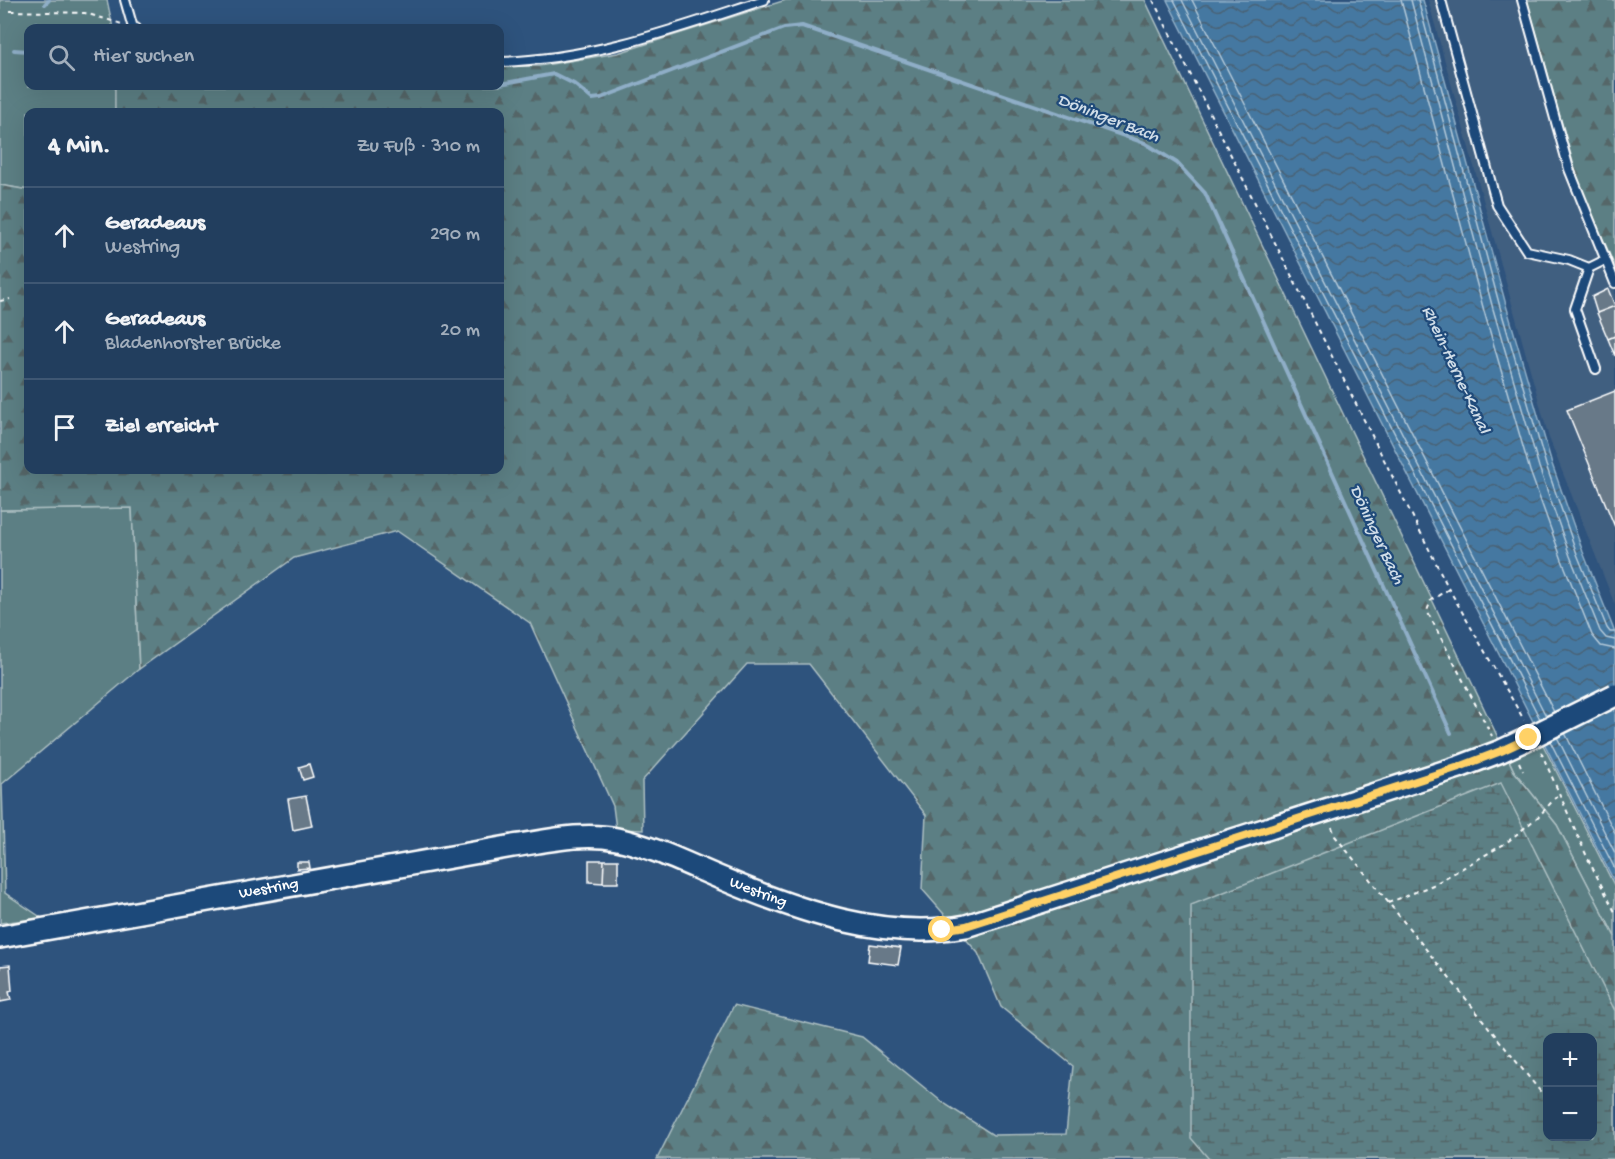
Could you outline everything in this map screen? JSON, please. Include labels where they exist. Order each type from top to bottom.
[{"type":"main road","name":"Westring","points":[[0,937],[571,837],[617,839],[649,849],[812,912],[887,928],[942,930],[966,926],[1327,809],[1509,753],[1529,738],[1615,694]]},
{"type":"lane","points":[[126,0],[134,24]]},
{"type":"lane","points":[[504,62],[578,55],[617,47],[764,0]]},
{"type":"lane","points":[[1441,0],[1497,205],[1527,251],[1569,260],[1589,268]]},
{"type":"lane","points":[[1522,0],[1569,170],[1615,283]]},
{"type":"lane","points":[[1596,369],[1575,309],[1589,268],[1605,260]]},
{"type":"path","points":[[1153,0],[1449,589],[1431,600],[1427,611],[1509,753],[1522,771]]},
{"type":"path","points":[[10,10],[86,13],[122,24]]},
{"type":"path","points":[[0,301],[10,298]]},
{"type":"path","points":[[1388,903],[1433,885],[1506,843],[1539,816],[1558,794]]},
{"type":"path","points":[[1327,809],[1335,836],[1543,1095]]},
{"type":"shaded area","points":[[1428,0],[1527,0],[1578,180],[1615,267],[1615,605],[1549,438]]},
{"type":"green space","points":[[0,0],[107,0],[112,24],[24,24],[24,90],[115,90],[115,108],[24,108],[24,189],[0,185]]},
{"type":"green space","points":[[786,0],[1145,0],[1514,771],[1557,825],[1615,937],[1615,1159],[657,1159],[734,1005],[862,1037],[942,1102],[993,1135],[1066,1134],[1073,1066],[1001,1007],[978,953],[922,889],[926,815],[809,664],[747,664],[642,781],[643,830],[616,829],[613,806],[530,623],[397,531],[294,558],[139,669],[132,508],[0,510],[0,185],[24,189],[24,474],[504,474],[504,108],[115,108],[115,90],[504,90],[504,66],[539,66],[618,53]]},
{"type":"green space","points":[[1527,0],[1615,0],[1615,267],[1578,180]]},
{"type":"green space","points":[[132,508],[139,669],[2,784],[5,893],[42,918],[0,923],[0,510]]},
{"type":"green space","points":[[1541,741],[1615,887],[1615,937],[1557,825],[1514,771],[1508,758]]},
{"type":"green space","points":[[1501,783],[1615,1011],[1615,1159],[1209,1159],[1191,1138],[1191,905]]},
{"type":"water","name":"Rhein-Herne-Kanal","points":[[1167,0],[1423,0],[1552,464],[1615,633],[1615,883]]},
{"type":"building","points":[[1608,289],[1615,306],[1597,313],[1592,297]]},
{"type":"building","points":[[1615,306],[1615,336],[1608,339],[1597,313]]},
{"type":"building","points":[[1615,336],[1615,356],[1608,339]]},
{"type":"building","points":[[1615,391],[1615,527],[1567,410]]},
{"type":"building","points":[[309,764],[313,777],[303,780],[299,767]]},
{"type":"building","points":[[306,796],[312,826],[293,830],[288,799]]},
{"type":"building","points":[[589,860],[604,860],[603,883],[589,882]]},
{"type":"building","points":[[604,860],[618,860],[618,883],[603,883]]},
{"type":"building","points":[[297,862],[309,862],[310,868],[297,869]]},
{"type":"building","points":[[870,944],[901,948],[898,965],[868,961]]},
{"type":"building","points":[[10,965],[11,1000],[0,1002],[0,966]]},
{"type":"waterway","points":[[45,4],[49,0]]},
{"type":"waterway","name":"Döninger Bach","points":[[504,83],[554,74],[574,84],[592,99],[601,98],[784,28],[802,26],[1145,143],[1177,163],[1205,193],[1451,733]]},
{"type":"waterway","name":"Döninger Bach","points":[[14,50],[24,51]]},
{"type":"route","points":[[942,930],[966,926],[1459,767],[1529,738]]}]
